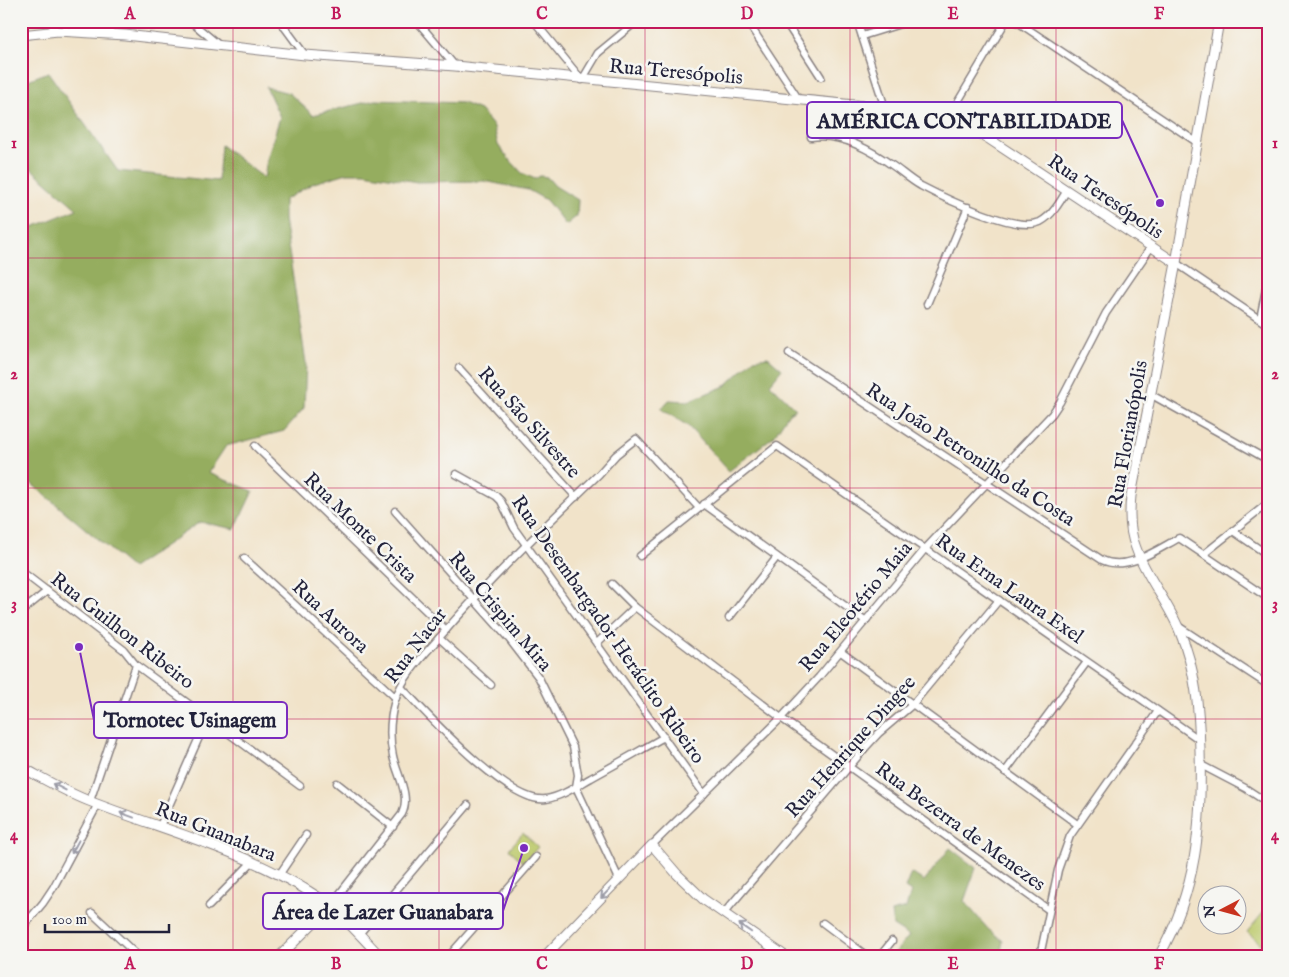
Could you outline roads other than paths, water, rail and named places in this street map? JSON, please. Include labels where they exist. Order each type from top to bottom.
[{"type":"main road","name":"Rua Florianópolis","points":[[1159,956],[1182,908],[1190,881],[1198,835],[1199,710],[1194,673],[1178,626],[1140,558],[1132,536],[1131,496],[1176,264],[1219,21]]},
{"type":"main road","name":"Rua Teresópolis","points":[[21,35],[58,31],[125,35],[305,55],[455,66],[582,80],[885,108],[947,120],[974,130],[997,142],[1176,264]]},
{"type":"main road","name":"Rua Guanabara","points":[[21,767],[62,789],[94,803],[160,826],[252,862],[279,875],[311,892],[330,906],[380,956]]},
{"type":"main road","points":[[652,846],[689,886],[785,956]]},
{"type":"main road","name":"Rua Eleotério Maia","points":[[545,956],[652,846]]},
{"type":"main road","name":"Rua Nacar","points":[[280,956],[330,906]]},
{"type":"street","points":[[47,21],[58,31]]},
{"type":"street","points":[[190,21],[220,46]]},
{"type":"street","points":[[280,21],[305,55]]},
{"type":"street","points":[[417,21],[455,66]]},
{"type":"street","points":[[534,21],[582,80],[598,53],[637,21]]},
{"type":"street","points":[[747,21],[799,100]]},
{"type":"street","points":[[784,21],[821,76]]},
{"type":"street","points":[[857,21],[885,108]]},
{"type":"street","points":[[862,36],[910,21]]},
{"type":"street","points":[[947,120],[1006,21]]},
{"type":"street","points":[[1016,21],[1198,143]]},
{"type":"street","points":[[812,137],[832,137],[866,149],[888,162],[920,186],[968,207],[1015,224],[1033,224],[1043,220],[1052,212],[1067,190]]},
{"type":"street","points":[[928,304],[968,207]]},
{"type":"street","name":"Rua Eleotério Maia","points":[[652,846],[781,718],[841,652],[925,549],[1052,414],[1106,313],[1151,247]]},
{"type":"street","name":"Rua Teresópolis","points":[[1176,264],[1268,325]]},
{"type":"street","points":[[1260,319],[1268,280]]},
{"type":"street","name":"Rua João Petronilho da Costa","points":[[789,353],[1108,563],[1124,563],[1140,558],[1179,538],[1204,554]]},
{"type":"street","name":"Rua São Silvestre","points":[[459,368],[576,497]]},
{"type":"street","points":[[1150,394],[1268,460]]},
{"type":"street","name":"Rua Nacar","points":[[330,906],[393,827],[402,814],[406,802],[391,744],[391,722],[396,698],[401,687],[412,671],[472,600],[616,455],[636,439],[702,506]]},
{"type":"street","name":"Rua Monte Crista","points":[[255,446],[446,630]]},
{"type":"street","name":"Rua Erna Laura Exel","points":[[702,506],[777,446],[1200,740]]},
{"type":"street","name":"Rua Desembargador Heráclito Ribeiro","points":[[456,474],[496,496],[501,501],[514,528],[704,794]]},
{"type":"street","points":[[1268,503],[1204,554],[1268,598]]},
{"type":"street","points":[[640,556],[702,506],[866,621]]},
{"type":"street","name":"Rua Crispim Mira","points":[[395,510],[525,659],[548,695],[573,747],[578,774],[576,786],[619,879]]},
{"type":"street","points":[[1233,531],[1268,556]]},
{"type":"street","points":[[729,618],[777,557]]},
{"type":"street","name":"Rua Aurora","points":[[244,558],[396,698]]},
{"type":"street","name":"Rua Guilhon Ribeiro","points":[[21,571],[124,650],[136,665],[300,786]]},
{"type":"street","name":"Rua Bezerra de Menezes","points":[[612,584],[635,607],[781,718],[1049,910]]},
{"type":"street","points":[[21,612],[47,591]]},
{"type":"street","name":"Rua Henrique Dingee","points":[[724,913],[879,733],[912,704],[999,600]]},
{"type":"street","points":[[597,643],[635,607]]},
{"type":"street","points":[[1178,626],[1268,685]]},
{"type":"street","points":[[439,638],[491,685]]},
{"type":"street","points":[[841,652],[1077,824]]},
{"type":"street","points":[[1005,772],[1087,662]]},
{"type":"street","points":[[21,929],[53,888],[94,803],[136,665]]},
{"type":"street","points":[[401,687],[468,754],[524,795],[539,800],[548,799],[576,786],[664,738]]},
{"type":"street","points":[[1040,956],[1062,855],[1070,836],[1158,711]]},
{"type":"street","points":[[160,826],[208,717]]},
{"type":"street","points":[[1200,765],[1245,788],[1268,803]]},
{"type":"street","points":[[337,783],[393,827]]},
{"type":"street","points":[[359,934],[468,805]]},
{"type":"street","points":[[279,875],[306,835]]},
{"type":"street","points":[[449,956],[536,857]]},
{"type":"street","points":[[209,906],[252,862]]},
{"type":"street","points":[[92,913],[138,956]]},
{"type":"street","points":[[823,923],[867,956]]},
{"type":"street","points":[[880,956],[892,941]]},
{"type":"place","name":"AMÉRICA CONTABILIDADE","points":[[1160,203]]},
{"type":"place","name":"Tornotec Usinagem","points":[[79,647]]},
{"type":"place","name":"Área de Lazer Guanabara","points":[[524,848]]}]
